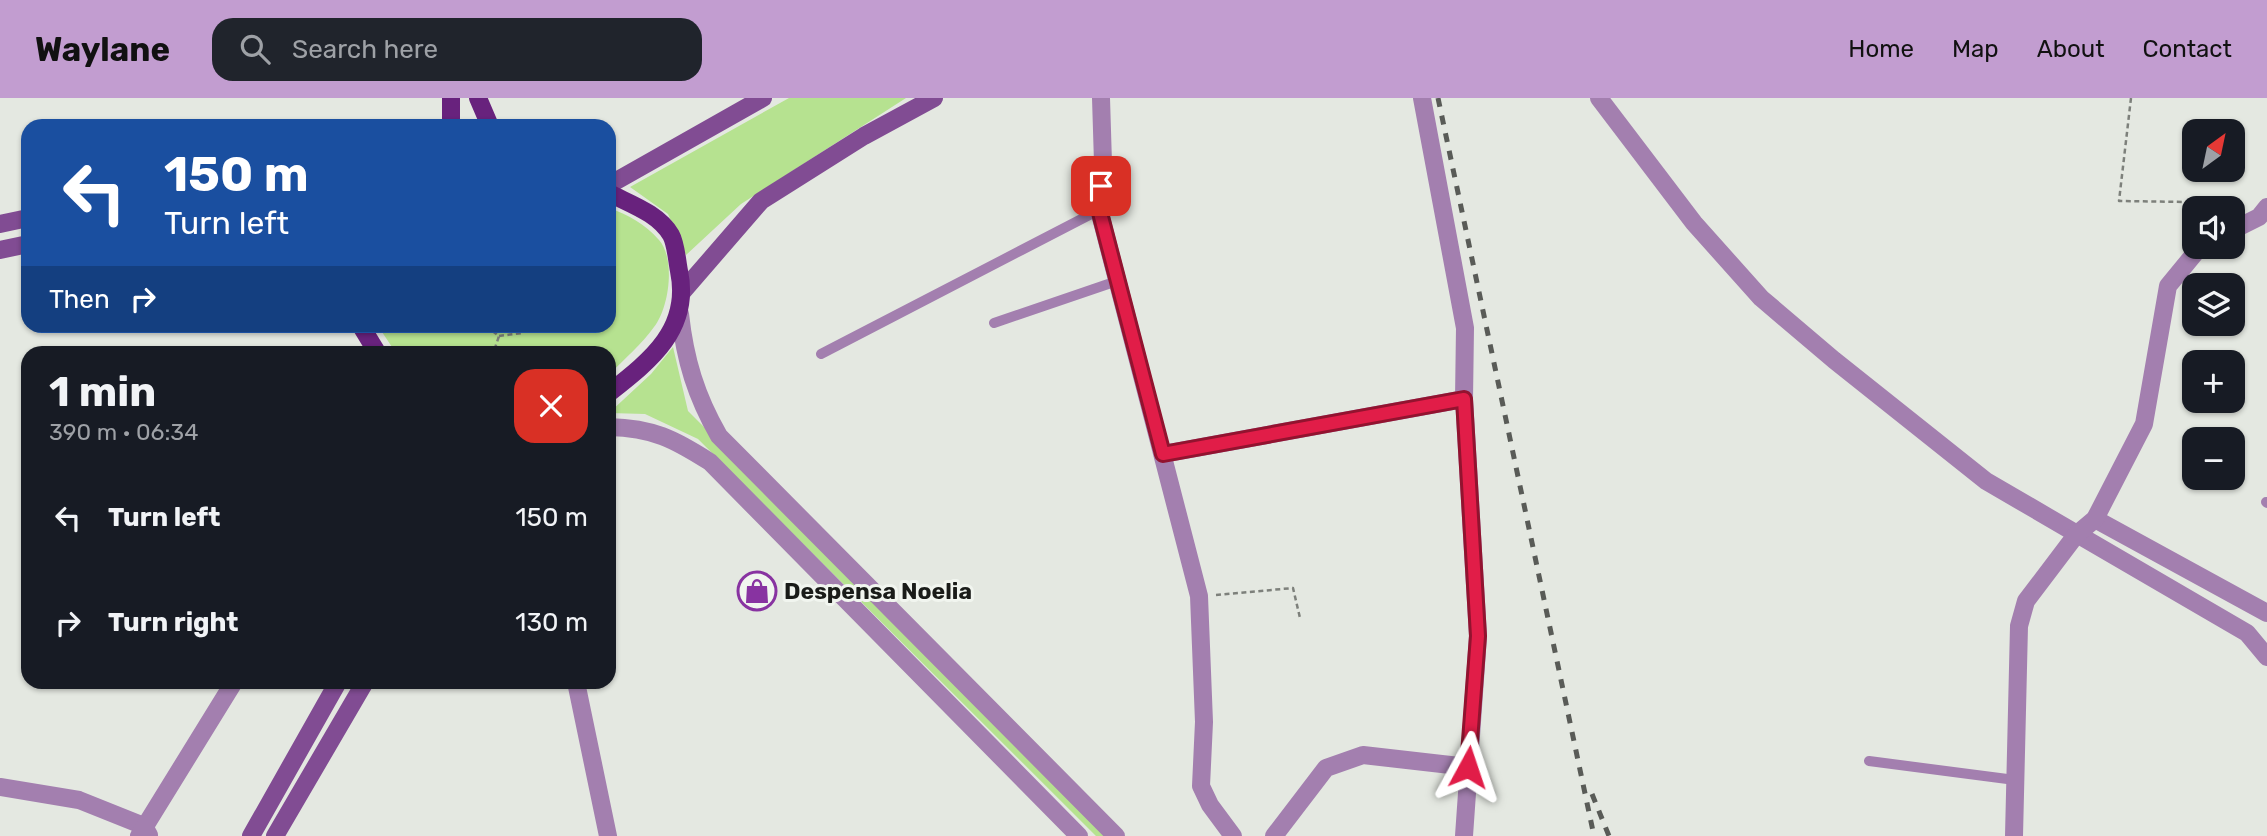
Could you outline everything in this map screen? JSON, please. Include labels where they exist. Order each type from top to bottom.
[{"type":"main road","points":[[451,119],[452,98]]},
{"type":"main road","points":[[478,98],[487,119]]},
{"type":"main road","points":[[616,181],[763,98]]},
{"type":"main road","points":[[683,291],[761,201],[864,136],[934,98]]},
{"type":"main road","points":[[616,196],[649,213],[671,235],[683,291],[680,314],[668,338],[616,386]]},
{"type":"main road","points":[[0,224],[21,220]]},
{"type":"main road","points":[[0,250],[21,246]]},
{"type":"main road","points":[[251,836],[334,689]]},
{"type":"main road","points":[[275,836],[361,689]]},
{"type":"street","points":[[1101,98],[1103,163],[1099,209],[1199,596],[1204,722],[1201,786],[1210,805],[1233,836]]},
{"type":"street","points":[[1422,98],[1465,328],[1464,399],[1478,636],[1464,836]]},
{"type":"street","points":[[1599,98],[1694,223],[1761,298],[1986,481],[2247,633],[2267,657]]},
{"type":"street","points":[[2245,224],[2259,217],[2267,206]]},
{"type":"street","points":[[2014,836],[2019,626],[2026,601],[2076,535],[2095,519],[2144,424],[2168,286],[2184,259]]},
{"type":"street","points":[[680,314],[684,355],[699,400],[719,436],[1116,836]]},
{"type":"street","points":[[1163,454],[1464,399]]},
{"type":"street","points":[[616,428],[661,434],[710,462],[1079,836]]},
{"type":"street","points":[[2095,519],[2267,613]]},
{"type":"street","points":[[0,787],[79,800],[144,833],[229,689]]},
{"type":"street","points":[[577,689],[608,836]]},
{"type":"street","points":[[1274,836],[1326,768],[1363,755],[1468,767]]},
{"type":"lane","points":[[821,355],[1099,209]]},
{"type":"lane","points":[[994,323],[1117,281]]},
{"type":"lane","points":[[1869,761],[2015,780]]},
{"type":"path","points":[[2131,98],[2119,201],[2182,202]]},
{"type":"path","points":[[495,333],[499,336],[522,333]]},
{"type":"path","points":[[496,346],[499,336]]},
{"type":"path","points":[[1199,596],[1293,588],[1300,618]]},
{"type":"green space","points":[[789,98],[906,98],[741,204],[686,255],[668,214],[630,187]]},
{"type":"green space","points":[[616,211],[648,229],[664,248],[669,284],[664,308],[654,327],[616,368],[616,346],[391,346],[383,333],[616,333]]},
{"type":"green space","points":[[673,347],[688,411],[1113,836],[1096,836],[698,439],[645,414],[616,413],[616,406],[651,374]]},
{"type":"railway","points":[[1438,98],[1594,836]]},
{"type":"railway","points":[[1592,794],[1609,836]]},
{"type":"place","name":"Despensa Noelia","points":[[757,591]]},
{"type":"route","points":[[1101,186],[1099,209],[1163,454],[1464,399],[1478,636],[1468,767]]}]
